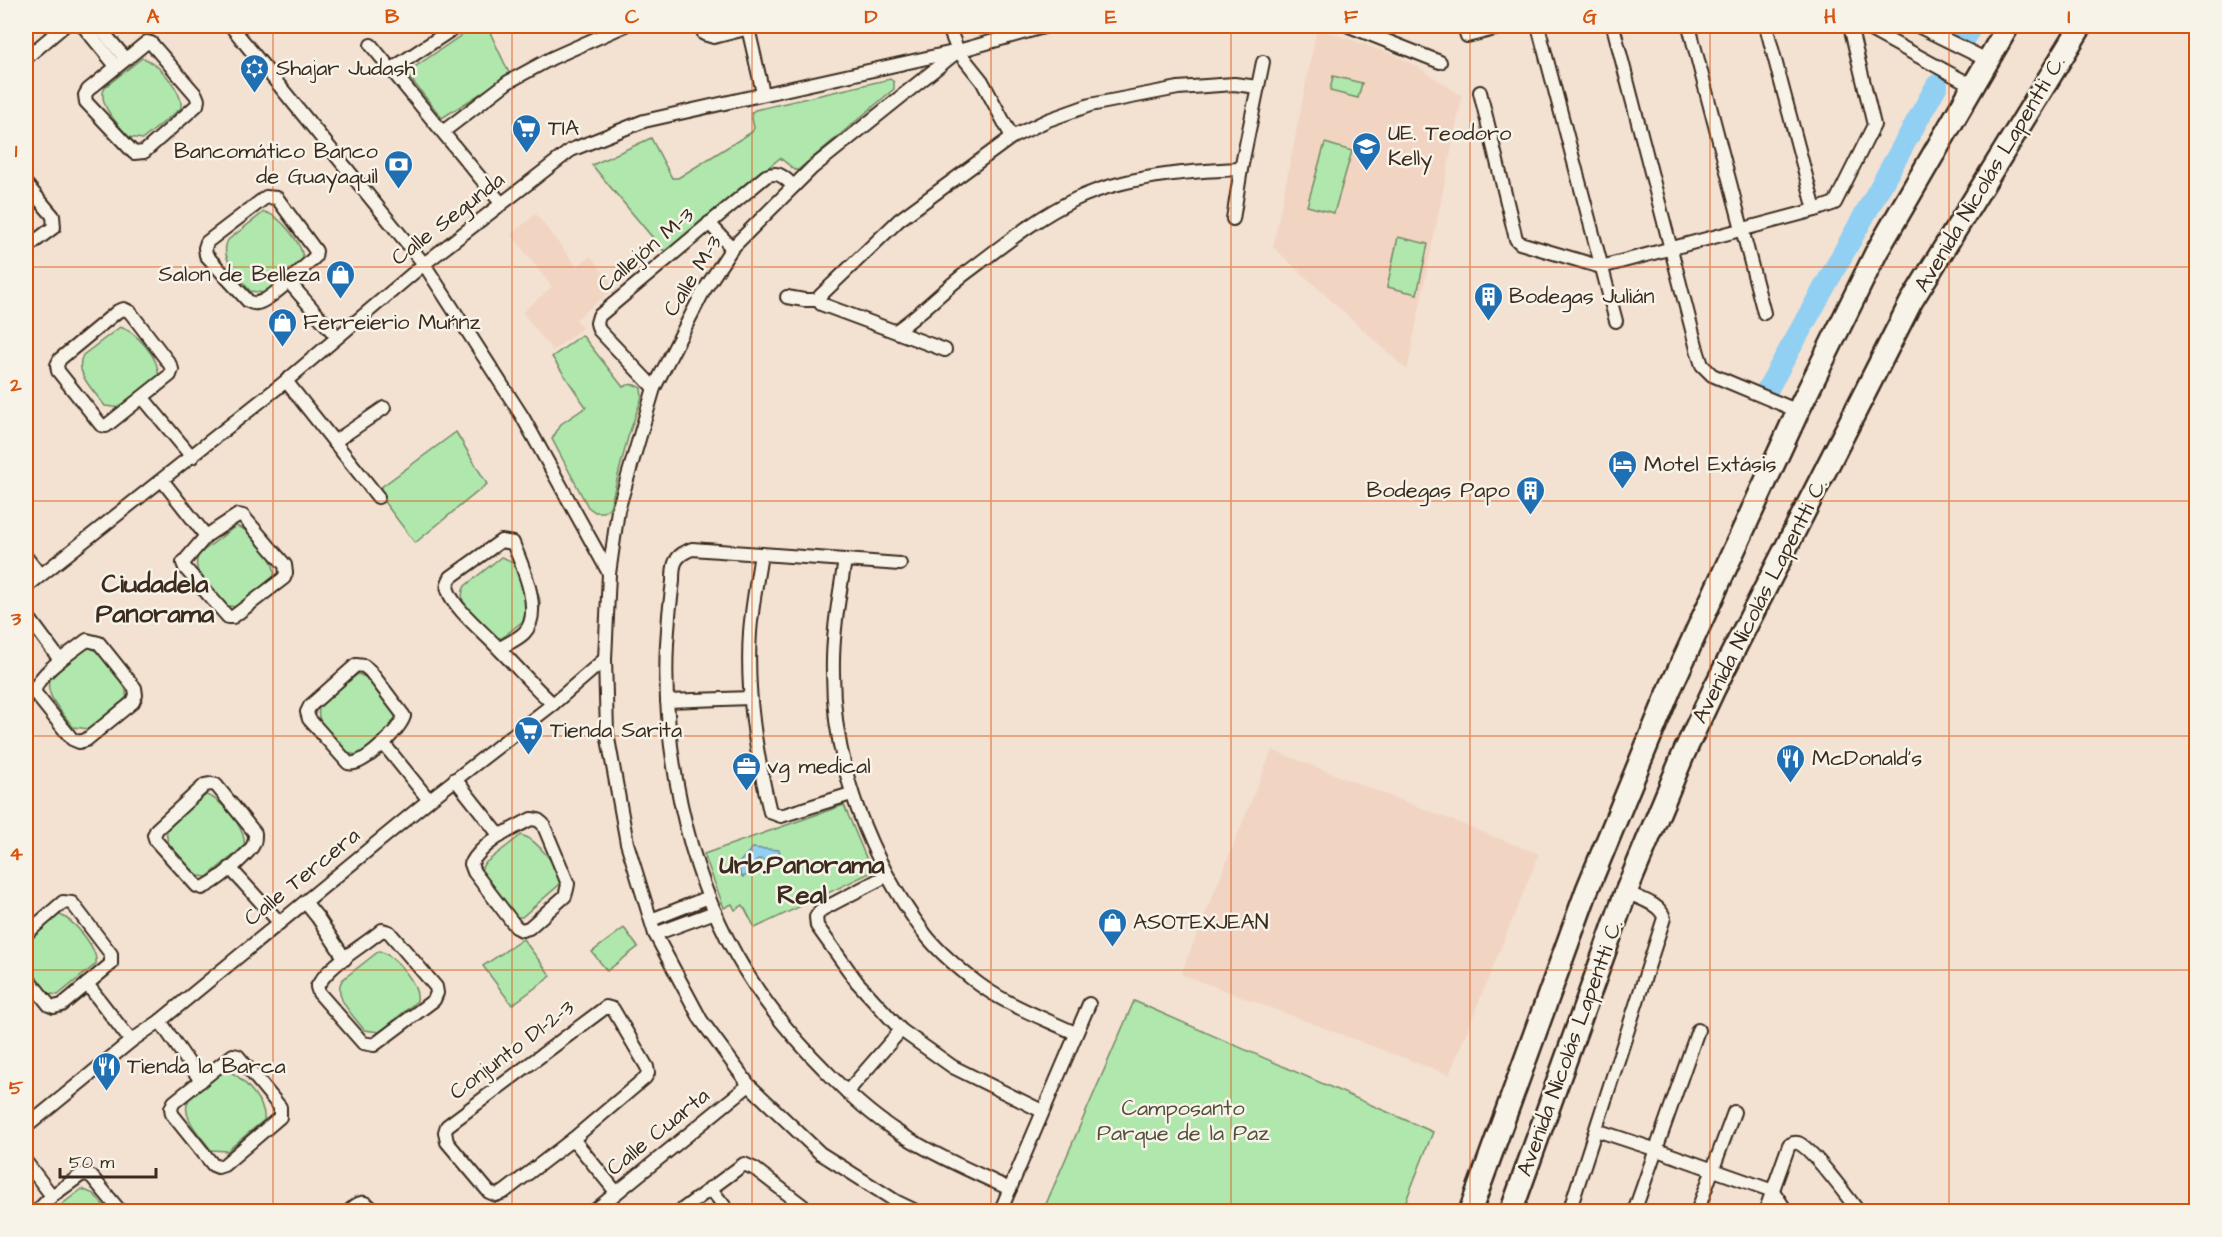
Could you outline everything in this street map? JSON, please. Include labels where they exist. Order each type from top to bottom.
[{"type":"highway","name":"Avenida Nicolás Lapentti C.","points":[[1470,1212],[1591,879],[1670,689],[1798,411],[1876,253],[2008,26]]},
{"type":"highway","name":"Avenida Nicolás Lapentti C.","points":[[1511,1212],[1626,892],[1684,753],[1714,690],[1911,302],[2081,26]]},
{"type":"highway","points":[[1969,206],[2096,26]]},
{"type":"street","points":[[26,58],[64,26]]},
{"type":"street","points":[[83,26],[121,62]]},
{"type":"street","points":[[98,26],[121,62]]},
{"type":"street","points":[[231,26],[424,264],[522,416],[609,574]]},
{"type":"street","points":[[392,69],[457,26]]},
{"type":"street","points":[[444,131],[508,82],[552,58],[624,26]]},
{"type":"street","points":[[702,26],[704,34],[708,37],[752,27],[763,93]]},
{"type":"street","points":[[948,26],[958,51],[982,81],[1012,137]]},
{"type":"street","name":"Calle Segunda","points":[[26,587],[286,381],[424,264],[571,150],[644,121],[958,51],[1047,26]]},
{"type":"street","points":[[1349,26],[1440,62]]},
{"type":"street","points":[[1464,26],[1467,36],[1507,26]]},
{"type":"street","points":[[1538,26],[1616,321]]},
{"type":"street","points":[[1613,26],[1702,365],[1712,375],[1798,411]]},
{"type":"street","points":[[1689,26],[1764,313]]},
{"type":"street","points":[[1766,26],[1815,210]]},
{"type":"street","points":[[1480,92],[1516,239],[1520,243],[1601,267],[1835,203],[1874,125],[1850,26]]},
{"type":"street","points":[[1863,26],[1974,86]]},
{"type":"street","points":[[1918,26],[1987,60]]},
{"type":"street","points":[[151,43],[198,100],[197,105],[144,152],[134,153],[86,102],[85,95],[88,90],[121,62],[142,44],[151,43]]},
{"type":"street","points":[[371,45],[501,203]]},
{"type":"street","name":"Calle M-3","points":[[913,1211],[894,1207],[820,1153],[749,1084],[701,1020],[656,934],[627,843],[607,733],[605,660],[609,574],[618,510],[654,388],[703,292],[732,248],[812,168],[958,51]]},
{"type":"street","points":[[1233,219],[1263,62]]},
{"type":"street","points":[[819,300],[820,296],[899,220],[1012,137],[1048,120],[1090,105],[1178,88],[1234,84],[1258,87]]},
{"type":"street","points":[[896,331],[966,274],[1046,216],[1077,198],[1148,178],[1199,170],[1241,169]]},
{"type":"street","name":"Callejón M-3","points":[[654,388],[599,330],[597,323],[599,316],[766,176],[773,173],[779,174],[794,186]]},
{"type":"street","points":[[26,184],[55,221],[54,227],[26,248]]},
{"type":"street","points":[[266,196],[277,198],[316,251],[315,257],[288,281],[260,303],[255,304],[248,301],[206,255],[207,242],[266,196]]},
{"type":"street","points":[[709,224],[732,248]]},
{"type":"street","points":[[288,281],[337,336]]},
{"type":"street","points":[[787,297],[819,300]]},
{"type":"street","points":[[819,300],[821,304],[945,350]]},
{"type":"street","points":[[124,309],[130,312],[170,363],[172,369],[170,375],[143,398],[111,424],[106,426],[100,424],[58,371],[57,365],[60,359],[117,311],[124,309]]},
{"type":"street","points":[[286,381],[378,497]]},
{"type":"street","points":[[143,398],[192,457]]},
{"type":"street","points":[[334,442],[384,408]]},
{"type":"street","points":[[162,480],[206,536]]},
{"type":"street","points":[[243,516],[285,565],[284,578],[233,617],[224,615],[183,563],[206,536],[232,518],[243,516]]},
{"type":"street","points":[[500,648],[524,633],[531,620],[531,598],[526,576],[513,543],[507,541],[501,541],[451,577],[447,584],[448,591],[470,621],[500,648],[526,680],[553,704]]},
{"type":"street","points":[[900,564],[692,549],[681,554],[675,562],[668,615],[667,701],[676,778],[688,834],[715,912],[736,955],[804,1049],[847,1092],[895,1130],[928,1150],[1010,1189]]},
{"type":"street","points":[[761,554],[750,633],[750,698],[758,759],[770,812],[781,816],[851,794]]},
{"type":"street","points":[[26,557],[40,575]]},
{"type":"street","points":[[845,560],[835,621],[833,674],[836,723],[851,794],[886,876],[927,936],[972,980],[1004,1000],[1076,1033]]},
{"type":"street","points":[[26,614],[60,660]]},
{"type":"street","points":[[87,640],[99,643],[135,688],[136,695],[133,702],[86,740],[79,742],[72,739],[35,693],[38,682],[60,660],[87,640]]},
{"type":"street","name":"Calle Tercera","points":[[26,1128],[131,1041],[160,1022],[455,778],[553,704],[605,660]]},
{"type":"street","points":[[356,665],[364,666],[370,671],[404,716],[402,724],[383,743],[358,764],[353,765],[348,763],[309,718],[307,712],[310,706],[356,665]]},
{"type":"street","points":[[667,701],[750,698]]},
{"type":"street","points":[[383,743],[429,800]]},
{"type":"street","points":[[455,778],[500,836]]},
{"type":"street","points":[[206,785],[216,785],[255,833],[254,846],[230,868],[210,885],[202,888],[197,886],[156,841],[154,835],[157,829],[206,785]]},
{"type":"street","points":[[531,819],[538,820],[543,824],[567,884],[565,896],[529,928],[522,930],[516,927],[474,872],[471,864],[476,856],[500,836],[531,819]]},
{"type":"street","points":[[230,868],[279,922]]},
{"type":"street","points":[[886,876],[821,910],[816,917],[817,926],[857,982],[902,1030],[953,1067],[1042,1111]]},
{"type":"street","points":[[1569,1212],[1664,918],[1663,912],[1658,908],[1626,892]]},
{"type":"street","points":[[651,920],[709,897]]},
{"type":"street","points":[[26,934],[63,902],[72,903],[111,954],[112,959],[111,964],[62,1005],[54,1007],[48,1005],[26,976]]},
{"type":"street","points":[[305,902],[345,958]]},
{"type":"street","points":[[656,934],[715,912]]},
{"type":"street","points":[[382,930],[389,932],[436,987],[437,993],[434,1000],[374,1046],[363,1043],[319,993],[317,987],[345,958],[382,930]]},
{"type":"street","points":[[87,984],[131,1041]]},
{"type":"street","points":[[1000,1212],[1089,1004]]},
{"type":"street","name":"Conjunto D1-2-3","points":[[606,1007],[613,1009],[648,1072],[645,1078],[573,1139],[504,1192],[496,1195],[489,1192],[447,1142],[445,1132],[447,1126],[606,1007]]},
{"type":"street","points":[[160,1022],[201,1081]]},
{"type":"street","points":[[847,1092],[902,1030]]},
{"type":"street","points":[[1634,1212],[1698,1030]]},
{"type":"street","points":[[238,1056],[280,1107],[280,1117],[224,1165],[218,1167],[213,1165],[172,1114],[171,1108],[174,1102],[201,1081],[230,1057],[238,1056]]},
{"type":"street","name":"Calle Cuarta","points":[[594,1212],[749,1084]]},
{"type":"street","points":[[1697,1212],[1734,1112]]},
{"type":"street","points":[[1596,1130],[1773,1191],[1787,1212]]},
{"type":"street","points":[[573,1139],[616,1192]]},
{"type":"street","points":[[1765,1212],[1789,1145],[1794,1143],[1800,1143],[1814,1157],[1859,1212]]},
{"type":"street","points":[[26,1162],[52,1196]]},
{"type":"street","points":[[679,1212],[744,1164],[755,1169],[811,1212]]},
{"type":"street","points":[[36,1212],[52,1196],[81,1175],[87,1174],[121,1212]]},
{"type":"street","points":[[710,1188],[729,1212]]},
{"type":"street","points":[[348,1212],[357,1204],[364,1202],[369,1204],[375,1212]]},
{"type":"shaded area","name":"UE. Teodoro Kelly","points":[[1317,28],[1395,55],[1420,68],[1462,96],[1407,370],[1273,247]]},
{"type":"shaded area","points":[[536,214],[577,267],[591,256],[615,288],[576,319],[582,328],[553,351],[522,312],[552,287],[511,234]]},
{"type":"shaded area","points":[[1272,750],[1539,854],[1449,1075],[1181,974]]},
{"type":"green space","points":[[475,26],[487,26],[510,75],[442,118],[406,73]]},
{"type":"green space","points":[[142,58],[162,71],[174,86],[181,101],[181,108],[143,139],[128,137],[109,113],[103,100],[105,87]]},
{"type":"green space","points":[[1333,76],[1362,83],[1358,98],[1330,91]]},
{"type":"green space","points":[[890,79],[894,82],[894,89],[798,170],[780,158],[667,251],[663,250],[592,165],[651,138],[672,178],[678,178],[752,132],[754,128],[751,113],[755,110]]},
{"type":"green space","points":[[1325,143],[1352,151],[1334,213],[1307,206]]},
{"type":"green space","points":[[264,212],[284,225],[296,240],[303,255],[303,262],[265,293],[250,291],[231,267],[226,254],[228,240]]},
{"type":"green space","points":[[1398,237],[1428,244],[1417,294],[1387,287]]},
{"type":"green space","points":[[120,327],[140,340],[152,355],[158,370],[158,377],[121,408],[105,406],[86,382],[81,369],[83,355]]},
{"type":"green space","points":[[582,335],[623,387],[632,384],[641,388],[642,397],[628,437],[610,507],[604,512],[595,512],[588,507],[552,439],[561,424],[586,407],[552,357]]},
{"type":"green space","points":[[456,432],[487,484],[415,543],[376,491]]},
{"type":"green space","points":[[236,526],[256,539],[268,554],[274,569],[274,576],[237,607],[221,605],[202,581],[197,568],[199,554]]},
{"type":"green space","points":[[501,557],[514,564],[528,577],[540,600],[540,607],[502,638],[487,637],[464,606],[462,592],[465,586]]},
{"type":"green space","points":[[88,647],[101,654],[114,668],[126,691],[126,698],[89,729],[73,727],[54,703],[49,689],[51,676]]},
{"type":"green space","points":[[358,674],[370,679],[397,716],[396,724],[359,755],[343,753],[324,729],[319,716],[321,703]]},
{"type":"green space","points":[[206,795],[226,809],[238,824],[244,839],[244,846],[207,877],[191,875],[172,851],[167,837],[169,824]]},
{"type":"green space","points":[[844,805],[872,872],[755,928],[743,905],[735,910],[732,904],[724,908],[704,854]]},
{"type":"green space","points":[[521,835],[534,842],[547,856],[557,871],[559,885],[522,917],[516,917],[481,879],[481,870],[484,864]]},
{"type":"green space","points":[[57,914],[77,927],[89,942],[96,957],[96,964],[58,995],[43,993],[26,970],[26,938]]},
{"type":"green space","points":[[624,928],[638,947],[607,971],[592,952]]},
{"type":"green space","points":[[523,939],[551,976],[512,1005],[483,966]]},
{"type":"green space","points":[[379,951],[399,964],[411,979],[417,994],[417,1001],[380,1032],[364,1030],[342,1000],[340,993],[342,980]]},
{"type":"green space","name":"Camposanto Parque de la Paz","points":[[1134,1001],[1433,1132],[1402,1211],[1043,1211]]},
{"type":"green space","points":[[225,1070],[238,1077],[252,1091],[264,1113],[264,1120],[227,1151],[211,1150],[192,1126],[187,1105],[189,1099]]},
{"type":"green space","points":[[82,1189],[94,1194],[108,1211],[53,1211]]},
{"type":"water","points":[[752,848],[779,850],[780,853],[776,861],[758,859],[743,877],[740,874],[739,863]]},
{"type":"waterway","points":[[1964,38],[1972,26]]},
{"type":"waterway","points":[[1767,390],[1937,85]]},
{"type":"place","name":"Shajar Judash","points":[[255,94]]},
{"type":"place","name":"TIA","points":[[527,154]]},
{"type":"place","name":"UE. Teodoro Kelly","points":[[1367,172]]},
{"type":"place","name":"Bancomático Banco de Guayaquil","points":[[399,190]]},
{"type":"place","name":"Salon de Belleza","points":[[341,300]]},
{"type":"place","name":"Bodegas Julián","points":[[1488,322]]},
{"type":"place","name":"Ferreierio Muńnz","points":[[282,348]]},
{"type":"place","name":"Motel Extásis","points":[[1623,490]]},
{"type":"place","name":"Bodegas Papo","points":[[1531,516]]},
{"type":"place","name":"Tienda Sarita","points":[[529,756]]},
{"type":"place","name":"McDonald's","points":[[1791,784]]},
{"type":"place","name":"vg medical","points":[[746,792]]},
{"type":"place","name":"ASOTEXJEAN","points":[[1112,948]]},
{"type":"place","name":"Tienda la Barca","points":[[106,1092]]},
{"type":"district","name":"Ciudadela Panorama","points":[[155,599]]},
{"type":"district","name":"Urb.Panorama Real","points":[[802,880]]}]
